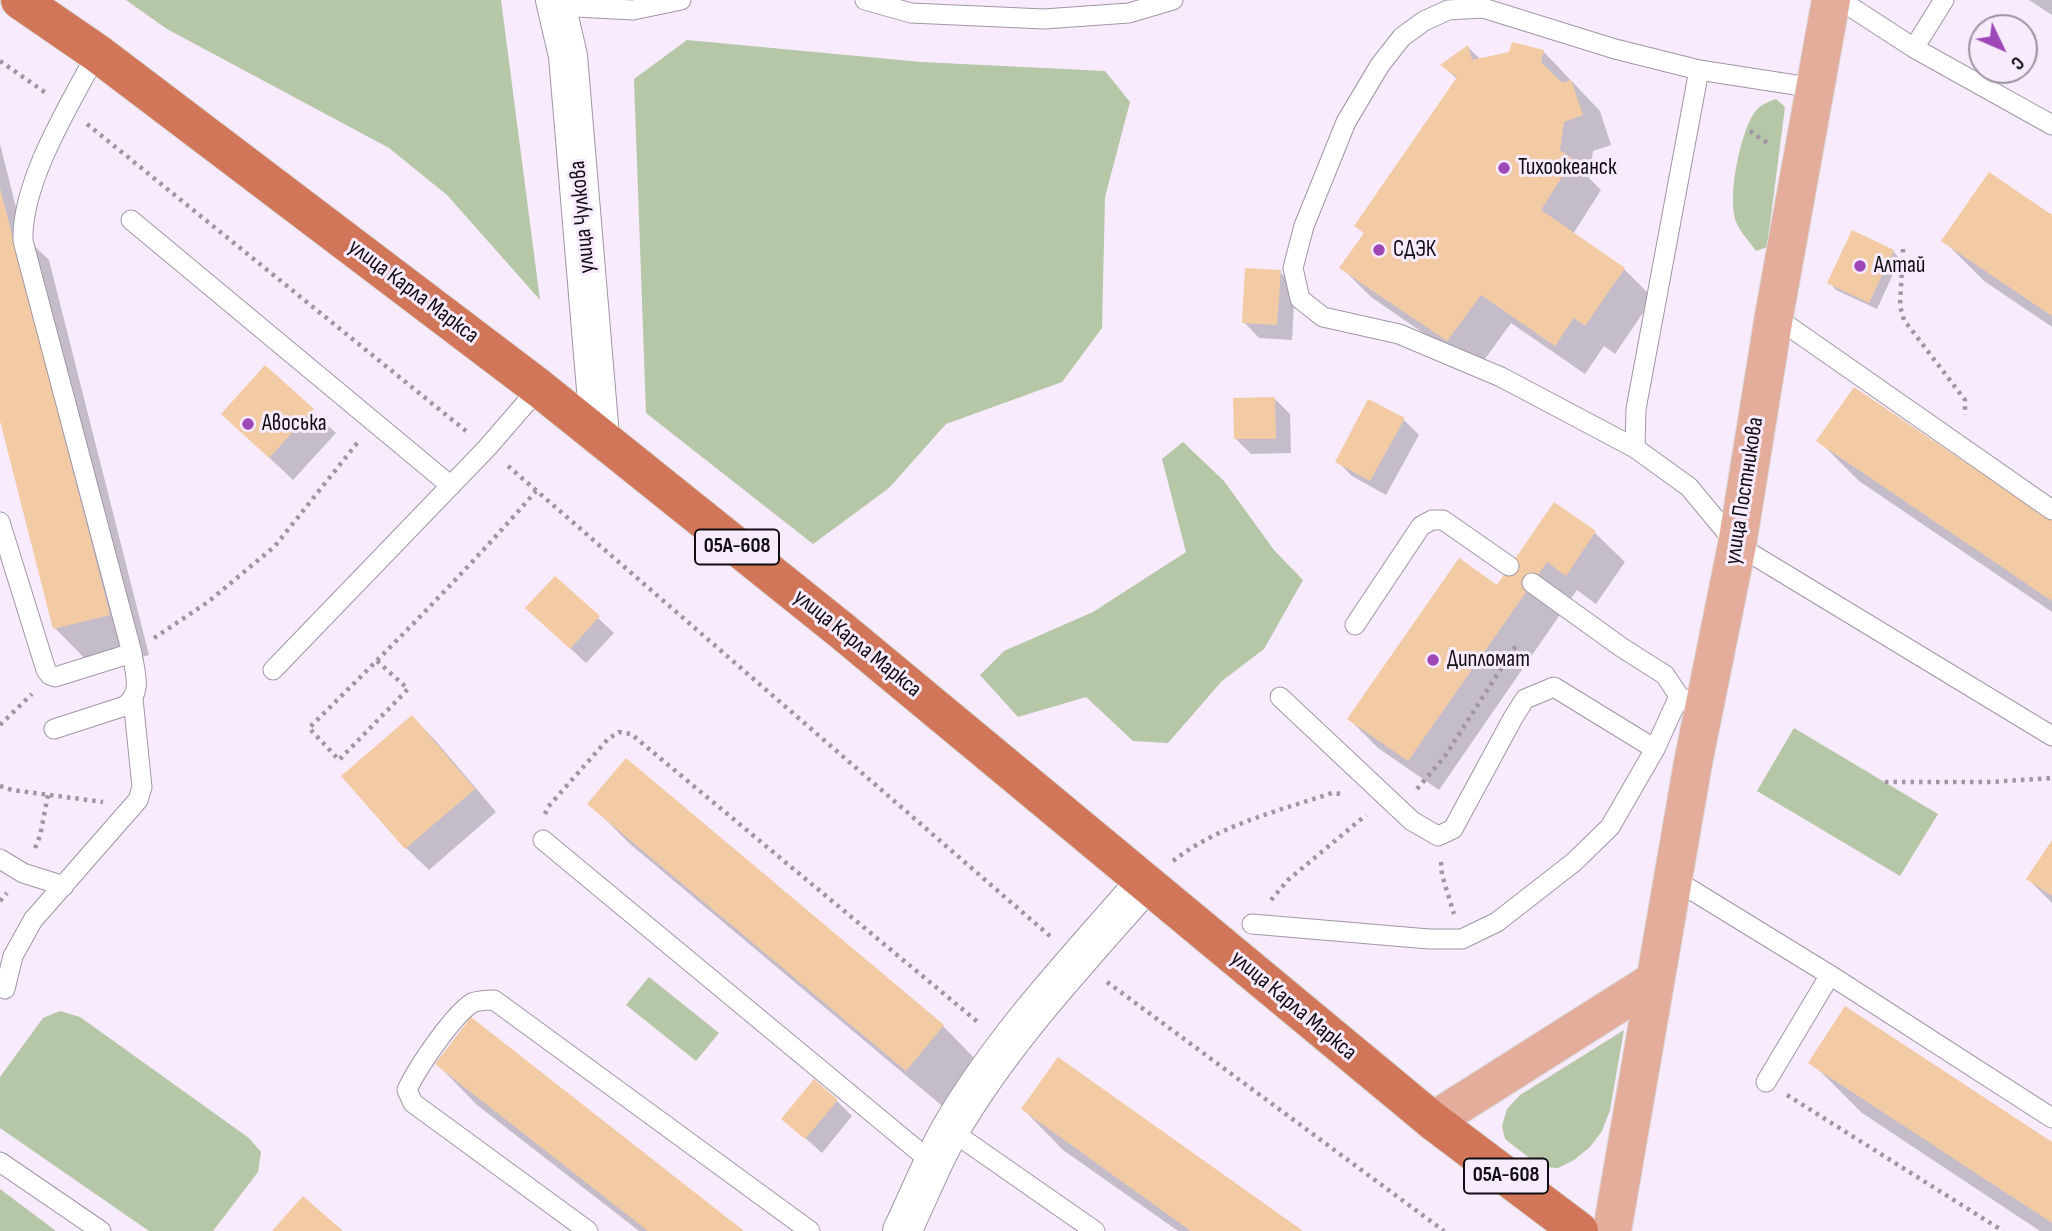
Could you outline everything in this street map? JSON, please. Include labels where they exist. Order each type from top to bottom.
[{"type":"highway","name":"улица Карла Маркса","points":[[20,0],[97,53],[539,388],[841,631],[1433,1121],[1579,1231]]},
{"type":"main road","name":"улица Постникова","points":[[1612,1231],[1672,878],[1691,704],[1737,545],[1815,88],[1843,4]]},
{"type":"main road","points":[[1433,1121],[1654,981]]},
{"type":"street","name":"улица Чулкова","points":[[556,3],[570,69],[600,437]]},
{"type":"street","points":[[902,1231],[942,1147],[1007,1046],[1077,960],[1145,883]]},
{"type":"lane","points":[[556,3],[633,10],[681,0]]},
{"type":"lane","points":[[865,0],[911,13],[1044,19],[1129,13],[1173,0]]},
{"type":"lane","points":[[1914,48],[1944,0]]},
{"type":"lane","points":[[1843,4],[1914,48],[2052,125]]},
{"type":"lane","points":[[1815,88],[1699,70],[1483,8],[1448,10],[1424,21],[1402,37],[1380,65],[1346,122],[1304,226],[1293,268],[1300,299],[1323,317],[1399,334],[1501,377],[1635,448],[1689,487],[1737,545],[2052,736]]},
{"type":"lane","points":[[54,729],[125,706],[137,692],[132,653],[23,241],[24,210],[47,151],[97,53]]},
{"type":"lane","points":[[1635,448],[1636,409],[1699,70]]},
{"type":"lane","points":[[131,220],[451,486]]},
{"type":"lane","points":[[1774,316],[2052,510]]},
{"type":"lane","points":[[273,670],[487,448],[539,388]]},
{"type":"lane","points":[[1355,625],[1421,526],[1432,520],[1443,520],[1509,566]]},
{"type":"lane","points":[[0,522],[46,670],[50,675],[55,677],[132,653]]},
{"type":"lane","points":[[1252,924],[1429,939],[1462,939],[1497,922],[1574,862],[1610,827],[1656,749],[1691,704],[1665,675],[1621,648],[1532,583]]},
{"type":"lane","points":[[1280,697],[1412,821],[1437,836],[1453,829],[1525,699],[1554,687],[1656,749]]},
{"type":"lane","points":[[5,989],[13,956],[33,919],[138,800],[142,787],[133,699]]},
{"type":"lane","points":[[543,840],[942,1147],[1095,1231]]},
{"type":"lane","points":[[0,859],[23,873],[64,886]]},
{"type":"lane","points":[[1672,878],[1830,975],[2052,1118]]},
{"type":"lane","points":[[1766,1082],[1830,975]]},
{"type":"lane","points":[[588,1231],[413,1103],[407,1090],[413,1077],[461,1011],[476,1001],[494,1000],[810,1231]]},
{"type":"lane","points":[[0,1162],[101,1231]]},
{"type":"path","points":[[0,61],[68,108],[487,448],[1077,960],[1444,1231]]},
{"type":"path","points":[[1903,249],[1900,306],[1904,320],[1965,400]]},
{"type":"path","points":[[132,653],[208,602],[275,546],[365,433]]},
{"type":"path","points":[[377,661],[408,689],[339,760],[309,728],[377,661],[536,491]]},
{"type":"path","points":[[0,725],[50,675]]},
{"type":"path","points":[[543,840],[541,822],[548,807],[608,739],[619,733],[631,734],[1007,1046]]},
{"type":"path","points":[[1885,782],[1990,782],[2052,778]]},
{"type":"path","points":[[0,786],[12,790],[106,802],[131,811]]},
{"type":"path","points":[[1145,883],[1184,853],[1250,819],[1332,793],[1389,798]]},
{"type":"path","points":[[1442,875],[1462,939]]},
{"type":"path","points":[[1766,1082],[2003,1231]]},
{"type":"green space","points":[[126,0],[501,0],[540,300],[447,195],[389,148],[167,29]]},
{"type":"green space","points":[[687,40],[921,62],[1105,71],[1130,102],[1105,197],[1102,328],[1062,382],[946,424],[889,488],[813,544],[646,413],[634,79]]},
{"type":"green space","points":[[1776,99],[1785,107],[1767,247],[1756,251],[1741,231],[1734,213],[1736,168],[1744,136],[1754,113]]},
{"type":"green space","points":[[1183,442],[1224,481],[1274,550],[1303,580],[1264,649],[1222,681],[1168,743],[1133,741],[1086,697],[1018,717],[980,675],[1004,651],[1093,612],[1186,552],[1162,459]]},
{"type":"green space","points":[[1794,728],[1938,814],[1900,876],[1757,791]]},
{"type":"green space","points":[[649,977],[719,1033],[696,1061],[626,1005]]},
{"type":"green space","points":[[60,1011],[80,1017],[249,1138],[261,1152],[258,1172],[213,1231],[149,1231],[0,1128],[0,1077],[43,1018]]},
{"type":"green space","points":[[1624,1030],[1610,1110],[1602,1131],[1590,1147],[1558,1168],[1541,1167],[1505,1139],[1502,1126],[1507,1109],[1520,1095]]},
{"type":"green space","points":[[0,1189],[56,1231],[0,1231]]},
{"type":"building","points":[[1512,42],[1544,50],[1541,62],[1562,83],[1571,80],[1583,115],[1564,122],[1560,150],[1573,159],[1541,210],[1625,268],[1585,326],[1574,318],[1555,346],[1481,295],[1447,341],[1339,268],[1364,233],[1354,226],[1457,77],[1440,65],[1468,45],[1472,60],[1509,52]]},
{"type":"building","points":[[1989,172],[2052,215],[2052,316],[1941,241]]},
{"type":"building","points":[[0,188],[110,615],[53,629],[0,421]]},
{"type":"building","name":"Алтай","points":[[1852,230],[1894,250],[1869,303],[1827,283]]},
{"type":"building","points":[[1245,268],[1281,270],[1277,325],[1242,323]]},
{"type":"building","points":[[265,365],[314,409],[269,458],[221,414]]},
{"type":"building","points":[[1854,387],[2052,521],[2052,601],[1816,441]]},
{"type":"building","points":[[1275,397],[1276,439],[1234,439],[1233,398]]},
{"type":"building","points":[[1368,399],[1405,418],[1370,481],[1335,462]]},
{"type":"building","name":"Дипломат","points":[[1554,502],[1596,531],[1566,576],[1547,562],[1408,761],[1347,719],[1459,558],[1497,585]]},
{"type":"building","points":[[555,576],[600,616],[570,649],[525,608]]},
{"type":"building","points":[[412,715],[475,789],[405,849],[341,776]]},
{"type":"building","points":[[626,758],[944,1025],[906,1071],[587,804]]},
{"type":"building","points":[[2052,840],[2052,896],[2026,879]]},
{"type":"building","points":[[1845,1006],[2052,1142],[2052,1223],[1808,1063]]},
{"type":"building","points":[[471,1017],[744,1231],[648,1231],[435,1064]]},
{"type":"building","points":[[1058,1057],[1303,1231],[1191,1231],[1021,1109]]},
{"type":"building","points":[[814,1079],[838,1100],[805,1139],[781,1119]]},
{"type":"building","points":[[303,1196],[343,1231],[272,1231]]},
{"type":"place","name":"Тихоокеанск","points":[[1504,168]]},
{"type":"place","name":"СДЭК","points":[[1379,250]]},
{"type":"place","name":"Алтай","points":[[1860,266]]},
{"type":"place","name":"Авоська","points":[[248,424]]},
{"type":"place","name":"Дипломат","points":[[1433,660]]}]
